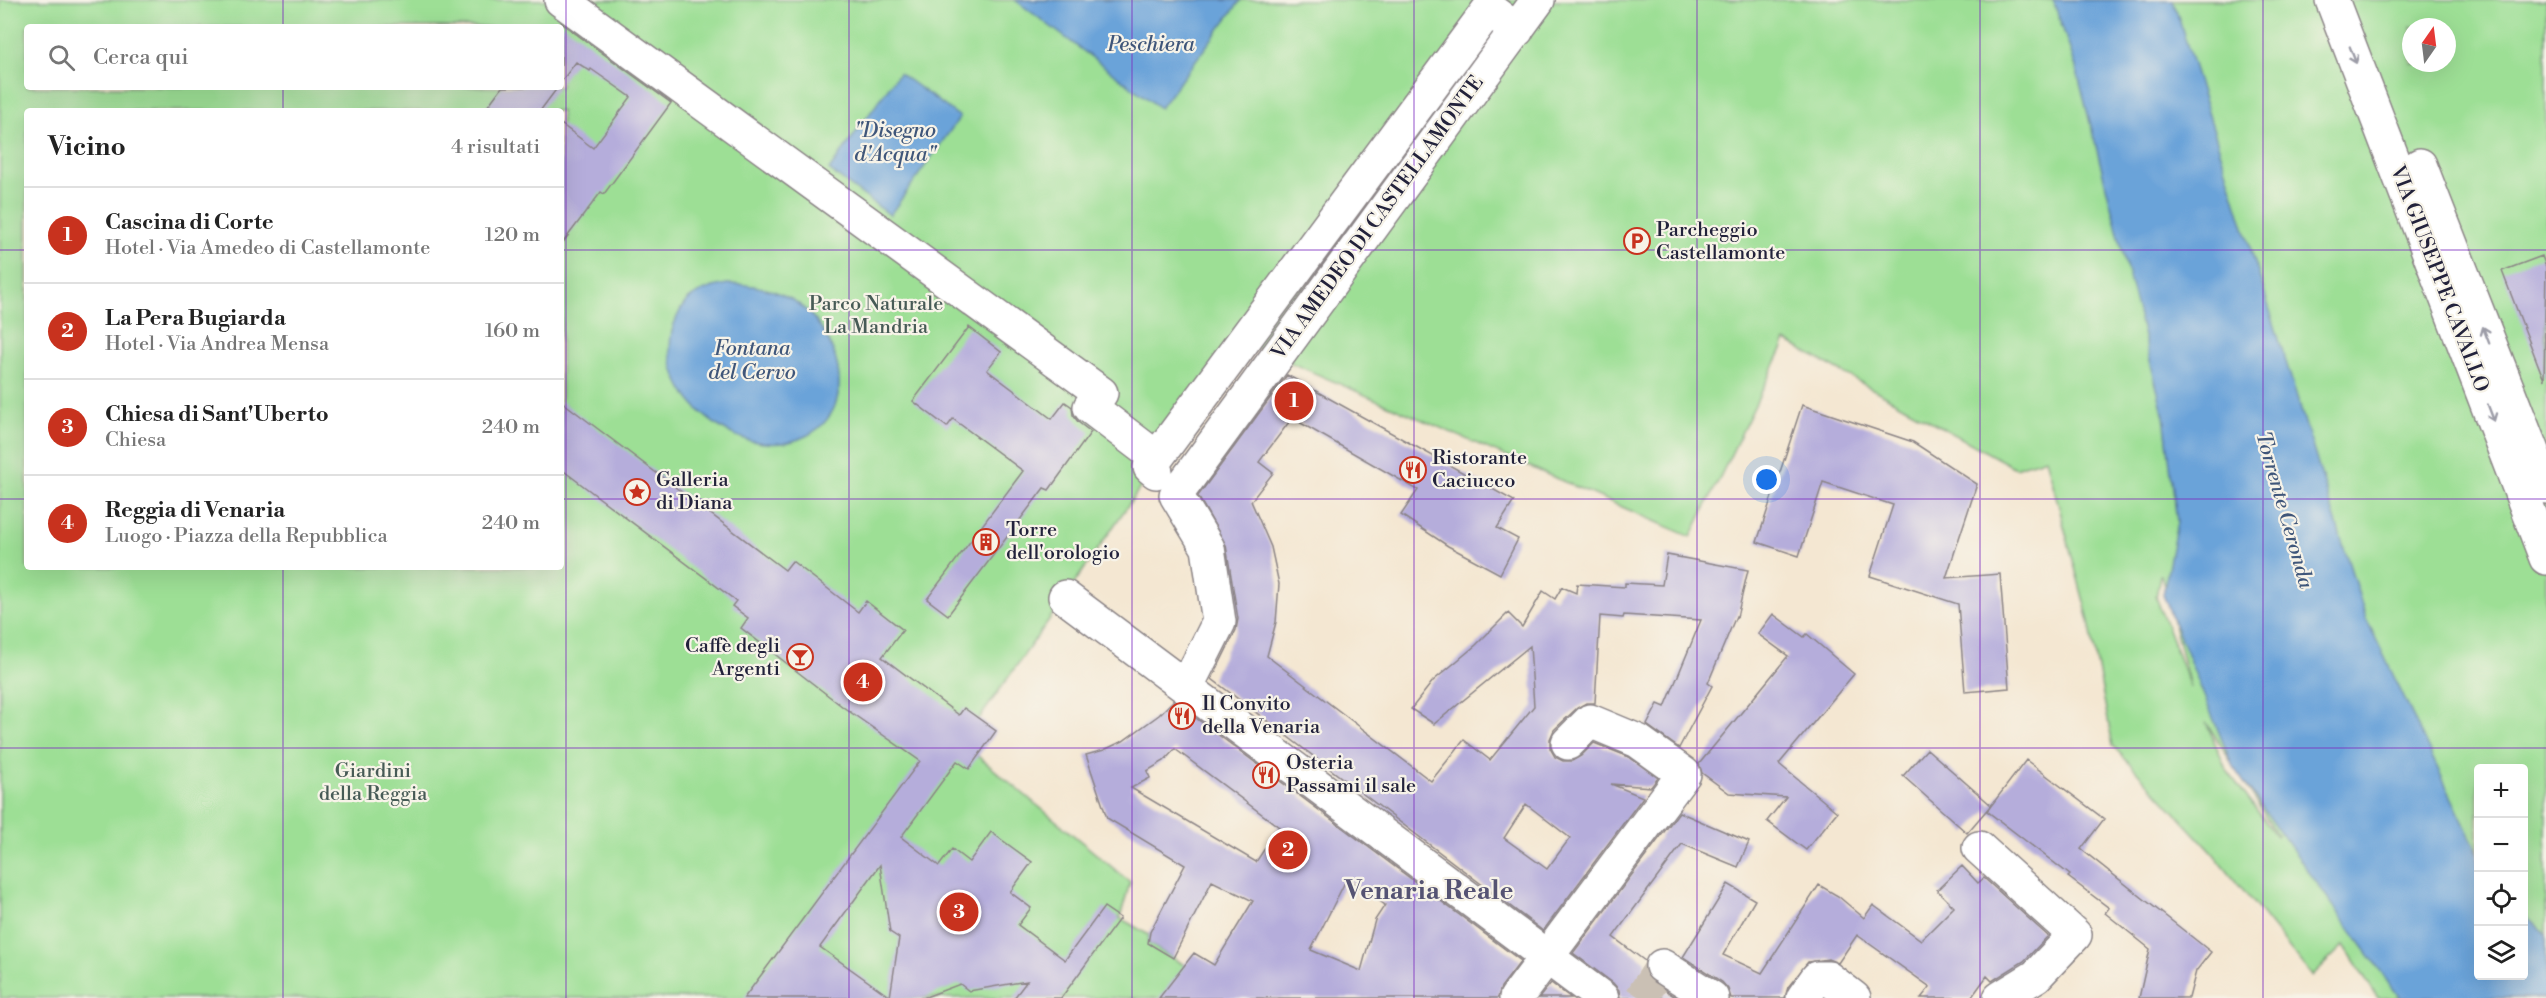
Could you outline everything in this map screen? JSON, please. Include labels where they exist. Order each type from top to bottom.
[{"type":"street","points":[[561,0],[1101,393],[1090,407],[1157,458]]},
{"type":"street","name":"VIA AMEDEO DI CASTELLAMONTE","points":[[1178,492],[1538,0]]},
{"type":"street","name":"VIA GIUSEPPE CAVALLO","points":[[2332,0],[2546,558]]},
{"type":"street","name":"VIA GIUSEPPE CAVALLO","points":[[2355,0],[2546,487]]},
{"type":"street","points":[[1187,686],[1219,622],[1208,548],[1178,492],[1150,467],[1489,9],[1517,30]]},
{"type":"street","points":[[1065,597],[1602,998]]},
{"type":"street","points":[[1516,998],[1683,774],[1638,741],[1590,721],[1568,743]]},
{"type":"street","points":[[1979,848],[2075,935],[2068,945],[2036,976],[2000,998]]},
{"type":"street","points":[[1662,966],[1712,998]]},
{"type":"street","points":[[1803,998],[1817,978],[1828,978],[1854,998]]},
{"type":"green space","name":"Parco Naturale La Mandria","points":[[0,0],[2546,0],[2546,998],[2378,998],[2344,945],[2312,976],[2212,852],[2113,746],[2088,617],[2046,458],[2015,468],[1786,341],[1691,537],[1241,341],[962,743],[1130,882],[1120,918],[1149,935],[1148,943],[1208,979],[1191,998],[0,998]],"holes":[[[2161,575],[2190,687],[2156,597]],[[2206,722],[2277,835],[2276,836],[2226,769]]]},
{"type":"water","name":"Peschiera","points":[[1015,0],[1241,0],[1160,108]]},
{"type":"water","name":"Torrente Ceronda","points":[[2053,0],[2173,0],[2366,618],[2474,845],[2474,980],[2528,980],[2528,918],[2546,934],[2546,998],[2400,998],[2233,767],[2163,595],[2177,522],[2164,416],[2076,67]]},
{"type":"water","name":"\"Disegno d'Acqua\"","points":[[899,73],[960,117],[890,215],[829,170]]},
{"type":"water","name":"Fontana del Cervo","points":[[727,284],[761,288],[777,292],[793,300],[809,313],[822,329],[832,348],[838,368],[839,388],[835,406],[824,423],[806,436],[780,443],[753,441],[727,431],[704,415],[686,394],[674,370],[670,344],[677,317],[693,296]]},
{"type":"building","points":[[564,25],[671,103],[604,194],[601,192],[564,241],[564,126],[593,148],[631,97],[591,69],[590,71],[576,62],[564,78]]},
{"type":"building","points":[[500,90],[556,90],[542,108],[486,108]]},
{"type":"building","points":[[2542,256],[2546,267],[2544,380],[2502,271]]},
{"type":"building","points":[[969,327],[1001,352],[987,370],[1052,419],[1065,402],[1072,407],[1073,415],[1078,422],[1091,432],[1049,490],[1044,488],[948,615],[927,599],[1023,471],[953,419],[947,427],[913,401]]},
{"type":"building","points":[[1287,375],[1514,501],[1497,528],[1518,539],[1500,574],[1448,546],[1401,515],[1418,490],[1292,418],[1259,462],[1273,473],[1251,501],[1271,547],[1279,584],[1276,622],[1267,656],[1431,781],[1464,740],[1490,760],[1534,706],[1530,646],[1434,724],[1411,709],[1433,681],[1476,645],[1508,613],[1522,627],[1543,591],[1555,599],[1562,587],[1576,593],[1577,584],[1625,587],[1625,583],[1662,585],[1667,555],[1748,570],[1737,617],[1708,683],[1712,686],[1679,748],[1647,725],[1658,704],[1665,707],[1701,620],[1624,615],[1623,618],[1600,616],[1595,703],[1586,703],[1577,708],[1554,730],[1550,739],[1550,748],[1555,757],[1563,761],[1572,761],[1581,756],[1594,743],[1629,757],[1658,778],[1651,787],[1611,784],[1643,797],[1543,931],[1212,679],[1236,630],[1238,619],[1226,545],[1198,496]],"holes":[[[1526,804],[1570,838],[1547,869],[1504,838]]]},
{"type":"building","points":[[564,403],[785,570],[792,561],[858,612],[866,601],[903,630],[882,657],[959,715],[964,708],[996,731],[969,769],[957,761],[901,837],[939,866],[952,849],[969,862],[991,832],[1032,862],[1010,892],[1031,908],[1018,925],[1065,960],[1104,907],[1120,918],[1061,998],[1014,998],[1027,981],[969,991],[960,984],[923,998],[744,998],[920,761],[843,707],[741,628],[748,618],[732,606],[736,601],[564,471]],"holes":[[[880,865],[890,932],[899,938],[890,997],[820,947]]]},
{"type":"building","points":[[1802,405],[1913,442],[1977,484],[1946,578],[2000,574],[2009,688],[1965,692],[1958,604],[1870,576],[1893,505],[1823,482],[1799,556],[1757,542]]},
{"type":"building","points":[[1773,614],[1804,637],[1807,634],[1854,674],[1779,764],[1837,812],[1806,850],[1767,821],[1786,797],[1729,793],[1702,773],[1699,764],[1788,656],[1758,634]]},
{"type":"building","points":[[1173,701],[1521,961],[1501,987],[1498,998],[1159,998],[1194,953],[1214,965],[1253,901],[1212,881],[1173,958],[1148,943],[1150,932],[1185,865],[1107,818],[1086,755],[1123,741],[1159,715]],"holes":[[[1175,749],[1279,827],[1256,862],[1131,788],[1150,778],[1147,771],[1164,761]],[[1347,878],[1385,905],[1375,920],[1361,971],[1311,950]]]},
{"type":"building","points":[[1927,749],[1991,805],[1967,833],[1903,776]]},
{"type":"building","points":[[2026,760],[2104,819],[2081,849],[2211,952],[2196,971],[2189,998],[2139,998],[2150,949],[2105,913],[2109,908],[1987,811]]},
{"type":"building","points":[[1679,812],[1749,842],[1738,867],[1682,844],[1613,937],[1645,961],[1645,974],[1651,981],[1677,998],[1620,998],[1619,990],[1613,983],[1573,953]]},
{"type":"building","points":[[1962,866],[1978,883],[1984,878],[2048,936],[2024,961],[1992,981],[1987,976],[1971,998],[1921,998],[1930,987],[1857,935],[1838,963],[1828,959],[1808,962],[1788,987],[1785,998],[1731,998],[1722,982],[1683,957],[1728,884],[1755,900],[1723,955],[1762,973],[1819,885],[1838,896],[1864,918],[1873,905],[1921,940],[1954,907],[1937,890]]},
{"type":"building","points":[[1551,983],[1571,998],[1539,998]]},
{"type":"tunnel","points":[[1641,998],[1662,966]]},
{"type":"place","name":"Parcheggio Castellamonte","points":[[1637,241]]},
{"type":"place","name":"Cascina di Corte","points":[[1294,401]]},
{"type":"place","name":"Ristorante Caciucco","points":[[1413,470]]},
{"type":"place","name":"Galleria di Diana","points":[[637,492]]},
{"type":"place","name":"Torre dell'orologio","points":[[986,542]]},
{"type":"place","name":"Caffè degli Argenti","points":[[800,657]]},
{"type":"place","name":"Reggia di Venaria","points":[[863,682]]},
{"type":"place","name":"Il Convito della Venaria","points":[[1182,716]]},
{"type":"place","name":"Osteria Passami il sale","points":[[1266,775]]},
{"type":"place","name":"La Pera Bugiarda","points":[[1288,850]]},
{"type":"place","name":"Chiesa di Sant'Uberto","points":[[959,912]]},
{"type":"district","name":"Venaria Reale","points":[[1429,891]]},
{"type":"park label","name":"Giardini della Reggia","points":[[373,782]]}]
